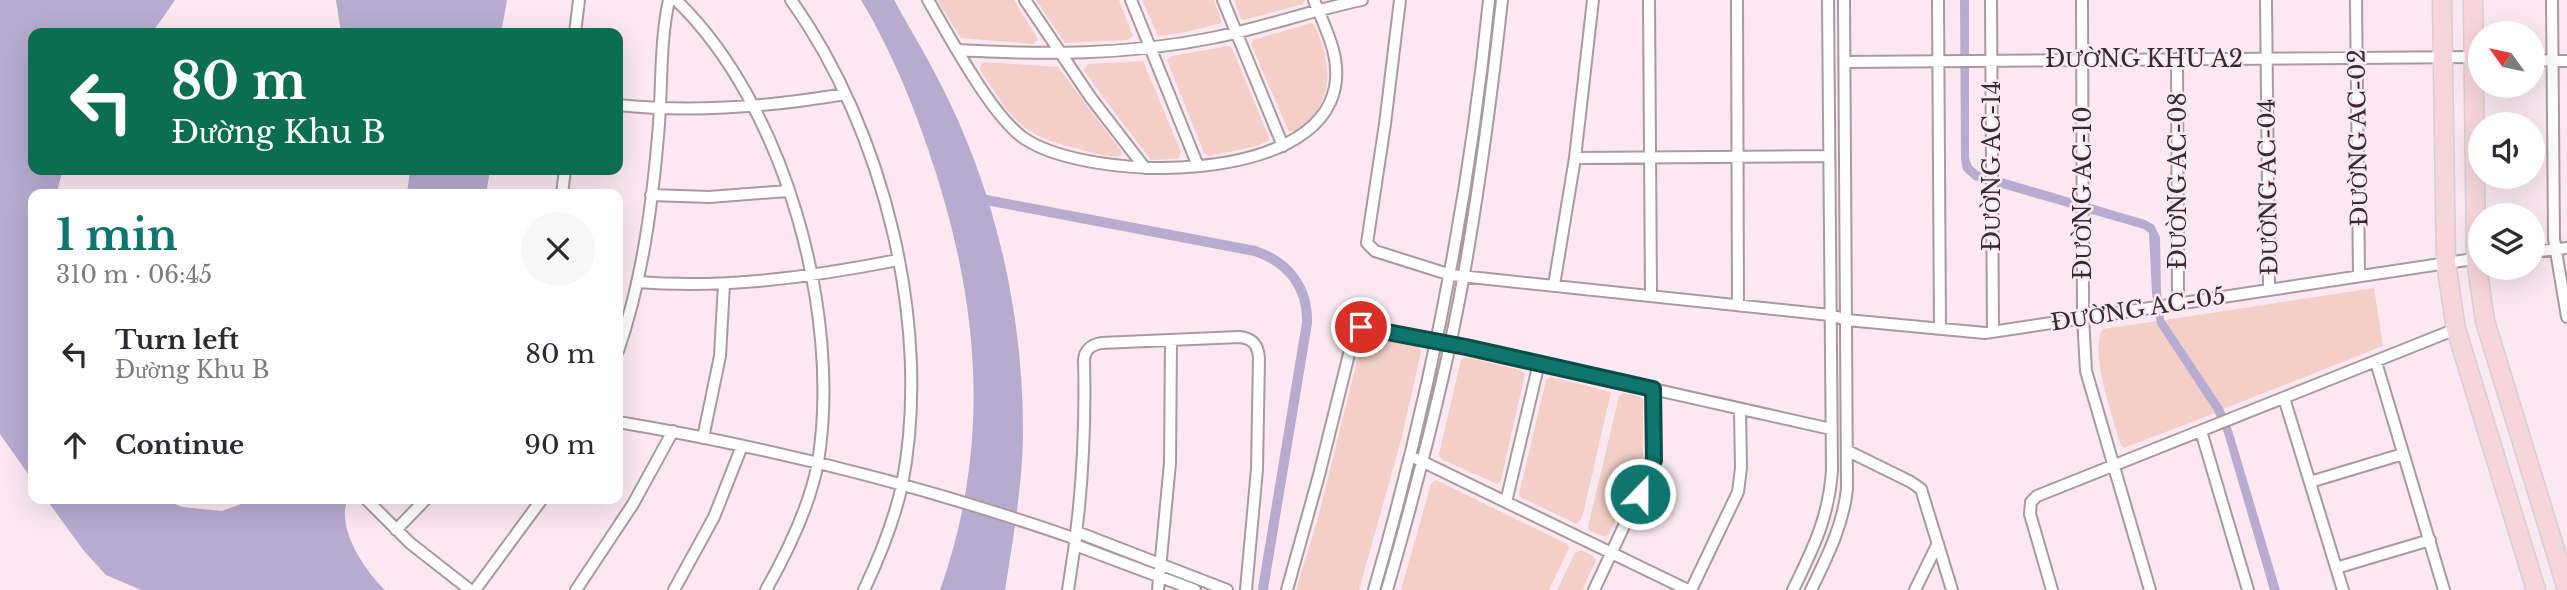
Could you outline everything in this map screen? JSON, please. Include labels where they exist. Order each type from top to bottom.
[{"type":"main road","points":[[2442,0],[2446,263],[2456,329],[2536,590]]},
{"type":"main road","points":[[2473,0],[2474,21]]},
{"type":"main road","points":[[2477,98],[2478,203]]},
{"type":"main road","points":[[2480,280],[2485,321],[2567,589]]},
{"type":"street","points":[[576,28],[579,0]]},
{"type":"street","points":[[623,333],[637,282],[651,195],[660,108],[663,36],[669,0]]},
{"type":"street","points":[[676,0],[722,55],[753,107],[788,191],[804,241],[811,276],[822,371],[818,463],[801,516],[766,590]]},
{"type":"street","points":[[791,0],[823,51],[845,94],[871,159],[890,222],[907,323],[911,373],[910,424],[902,485],[886,539],[864,590]]},
{"type":"street","points":[[928,0],[957,50],[1004,120],[1024,138],[1076,158],[1145,168],[1198,166],[1236,159],[1283,146],[1314,126],[1328,107],[1335,86],[1335,55],[1316,5]]},
{"type":"street","points":[[1025,0],[1091,98],[1145,168]]},
{"type":"street","points":[[1131,0],[1198,166]]},
{"type":"street","points":[[1223,0],[1283,146]]},
{"type":"street","points":[[957,50],[1061,54],[1150,49],[1236,33],[1316,5],[1362,0]]},
{"type":"street","name":"ĐƯỜNG AC-05","points":[[1400,0],[1367,243],[1375,251],[1451,275],[1830,315],[1847,320],[1993,332],[2468,260]]},
{"type":"street","points":[[1374,590],[1411,456],[1451,275],[1473,141],[1489,0]]},
{"type":"street","points":[[1387,590],[1422,462],[1463,276],[1502,0]]},
{"type":"street","points":[[1554,285],[1576,158],[1593,0]]},
{"type":"street","points":[[1649,0],[1651,296]]},
{"type":"street","points":[[1737,0],[1738,305]]},
{"type":"street","points":[[1793,590],[1816,542],[1826,513],[1832,470],[1828,0]]},
{"type":"street","points":[[1811,590],[1841,521],[1847,489],[1844,0]]},
{"type":"street","points":[[1938,0],[1940,329]]},
{"type":"street","name":"ĐƯỜNG AC-14","points":[[1991,0],[1993,332]]},
{"type":"street","name":"ĐƯỜNG AC-10","points":[[2082,0],[2083,317],[2088,382],[2150,590]]},
{"type":"street","name":"ĐƯỜNG AC-04","points":[[2266,0],[2269,290]]},
{"type":"street","name":"ĐƯỜNG AC-02","points":[[2356,0],[2359,276]]},
{"type":"street","points":[[2552,0],[2561,248],[2567,317]]},
{"type":"street","name":"ĐƯỜNG KHU A2","points":[[1845,62],[2468,57]]},
{"type":"street","name":"ĐƯỜNG AC-08","points":[[2174,304],[2177,59]]},
{"type":"street","points":[[2545,61],[2567,61]]},
{"type":"street","points":[[623,105],[660,108],[753,107],[845,94]]},
{"type":"street","points":[[1576,158],[1829,156]]},
{"type":"street","points":[[651,195],[709,197],[788,191]]},
{"type":"street","points":[[637,282],[723,284],[811,276],[898,260]]},
{"type":"street","points":[[703,438],[720,356],[723,284]]},
{"type":"street","points":[[1287,590],[1356,331],[1364,327],[1539,363],[1831,429]]},
{"type":"street","points":[[2052,590],[2029,514],[2031,502],[2040,495],[2456,329]]},
{"type":"street","points":[[1068,590],[1076,538],[1083,452],[1086,352],[1101,343],[1243,337],[1251,340],[1257,347],[1257,469],[1246,590]]},
{"type":"street","points":[[1158,590],[1170,463],[1171,340]]},
{"type":"street","points":[[2376,362],[2444,590]]},
{"type":"street","points":[[1506,502],[1539,363]]},
{"type":"street","points":[[1594,590],[1653,464],[1653,389]]},
{"type":"street","points":[[2284,398],[2343,590]]},
{"type":"street","points":[[1411,456],[1689,590],[1738,492],[1741,468],[1740,409]]},
{"type":"street","points":[[623,423],[818,463],[954,499],[1162,563],[1227,590]]},
{"type":"street","points":[[576,590],[621,524],[673,431]]},
{"type":"street","points":[[2201,431],[2248,590]]},
{"type":"street","points":[[674,590],[714,517],[742,446]]},
{"type":"street","points":[[1847,451],[1921,489],[1952,590]]},
{"type":"street","points":[[2310,482],[2403,454]]},
{"type":"street","points":[[371,504],[396,530],[470,590]]},
{"type":"street","points":[[396,530],[421,504]]},
{"type":"street","points":[[475,590],[538,504]]},
{"type":"street","points":[[1076,538],[1195,590]]},
{"type":"street","points":[[2336,569],[2430,540]]},
{"type":"street","points":[[1915,590],[1938,543]]},
{"type":"shaded area","points":[[0,0],[175,0],[155,28],[28,28],[28,175],[62,175],[57,189],[28,189],[28,474],[0,434]]},
{"type":"shaded area","points":[[336,0],[507,0],[502,28],[340,28]]},
{"type":"shaded area","points":[[861,0],[894,0],[950,103],[967,142],[995,224],[1013,308],[1022,394],[1023,437],[1019,494],[1005,590],[940,590],[957,534],[968,479],[973,424],[973,369],[968,314],[959,259],[928,149],[899,73]]},
{"type":"shaded area","points":[[937,0],[1014,0],[1038,39],[1033,44],[961,38]]},
{"type":"shaded area","points":[[1036,0],[1119,0],[1133,36],[1127,40],[1065,43]]},
{"type":"shaded area","points":[[1142,0],[1214,0],[1222,23],[1158,36]]},
{"type":"shaded area","points":[[1234,0],[1305,0],[1303,4],[1244,20],[1241,19]]},
{"type":"shaded area","points":[[1960,0],[1969,0],[1969,158],[1972,166],[1978,171],[2145,220],[2154,225],[2160,237],[2164,319],[2223,408],[2280,590],[2270,590],[2224,433],[2214,411],[2157,324],[2152,293],[2149,233],[2144,229],[1974,180],[1963,170]]},
{"type":"shaded area","points":[[1312,23],[1326,60],[1327,83],[1320,106],[1312,117],[1299,129],[1289,132],[1251,44],[1253,40]]},
{"type":"shaded area","points":[[1229,46],[1270,140],[1257,146],[1210,156],[1204,153],[1167,60],[1172,56]]},
{"type":"shaded area","points":[[1143,61],[1181,152],[1178,159],[1151,160],[1084,70],[1088,64]]},
{"type":"shaded area","points":[[983,62],[1058,67],[1121,151],[1121,156],[1078,149],[1029,131],[1010,113],[991,87],[980,70]]},
{"type":"shaded area","points":[[409,175],[489,175],[487,189],[408,189]]},
{"type":"shaded area","points":[[2374,288],[2383,346],[2223,409],[2165,320]]},
{"type":"shaded area","points":[[2157,321],[2215,413],[2124,448],[2108,403],[2100,368],[2099,338],[2103,329]]},
{"type":"shaded area","points":[[1366,335],[1419,347],[1421,352],[1401,440],[1359,590],[1296,590],[1319,514],[1362,340]]},
{"type":"shaded area","points":[[1465,357],[1520,370],[1525,374],[1501,480],[1497,484],[1441,459],[1439,454],[1461,360]]},
{"type":"shaded area","points":[[1551,377],[1611,392],[1582,518],[1577,524],[1522,498],[1519,494],[1546,380]]},
{"type":"shaded area","points":[[1624,393],[1641,397],[1643,401],[1643,464],[1609,534],[1605,537],[1590,531],[1588,527],[1619,396]]},
{"type":"shaded area","points":[[1436,480],[1567,544],[1569,548],[1549,590],[1401,590],[1431,484]]},
{"type":"shaded area","points":[[50,504],[175,504],[222,511],[241,504],[347,504],[345,522],[354,548],[369,572],[385,590],[141,590],[106,575],[84,551]]},
{"type":"shaded area","points":[[1581,550],[1596,560],[1582,590],[1557,590],[1575,553]]},
{"type":"waterway","points":[[976,198],[1255,251],[1277,262],[1294,278],[1304,298],[1307,323],[1263,589]]},
{"type":"route","points":[[1361,327],[1466,347],[1653,389],[1654,460],[1640,494]]}]
